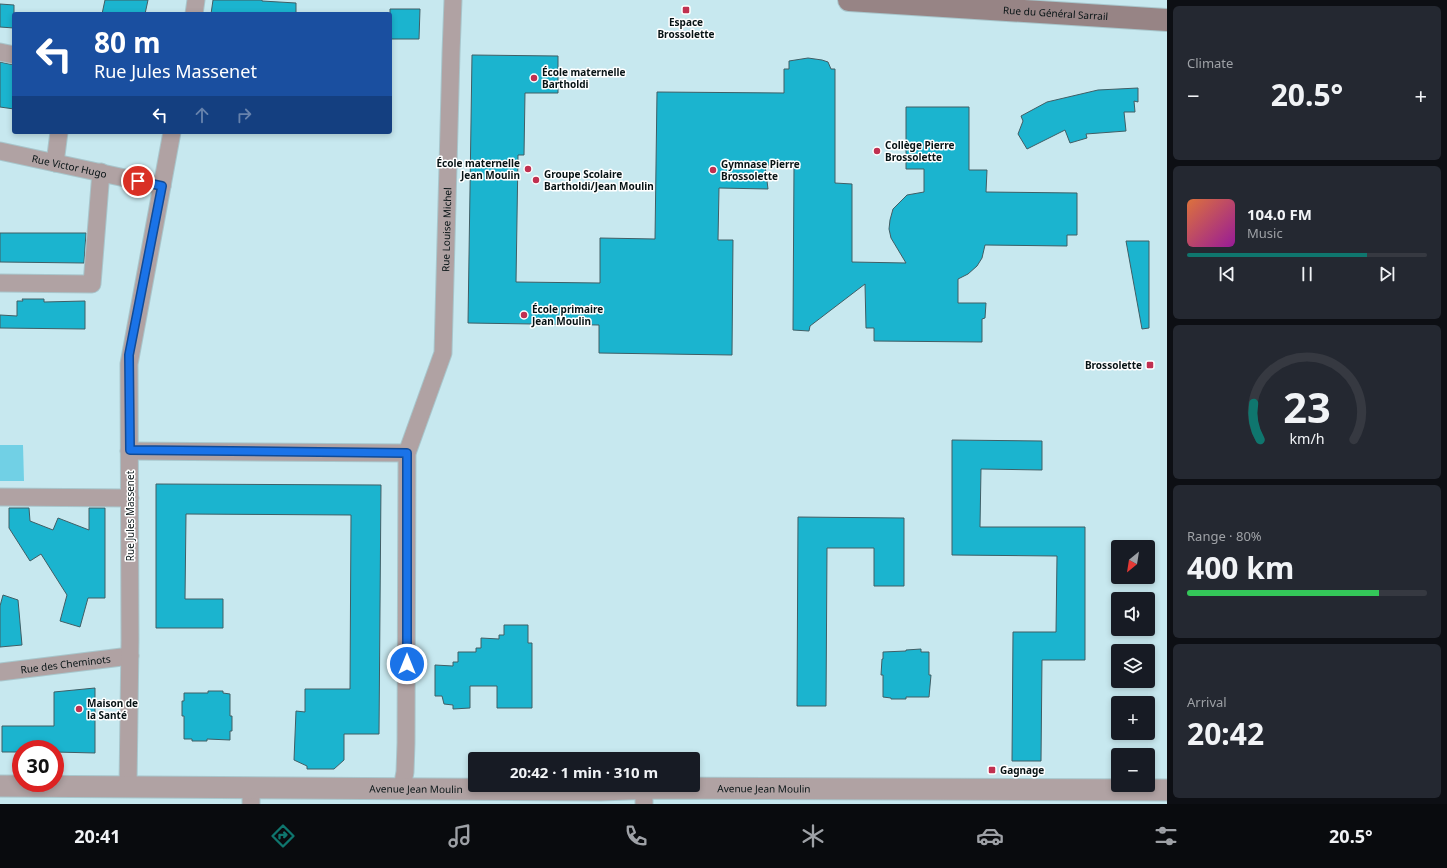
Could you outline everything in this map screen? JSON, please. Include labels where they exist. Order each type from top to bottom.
[{"type":"main road","name":"Rue du Général Sarrail","points":[[849,0],[1167,20]]},
{"type":"street","points":[[194,12],[196,0]]},
{"type":"street","name":"Rue Louise Michel","points":[[407,453],[443,353],[453,0]]},
{"type":"street","points":[[0,52],[12,55]]},
{"type":"street","points":[[55,163],[59,134]]},
{"type":"street","name":"Rue Jules Massenet","points":[[128,786],[130,656],[129,355],[172,134]]},
{"type":"street","name":"Rue Victor Hugo","points":[[0,151],[162,186]]},
{"type":"street","points":[[0,283],[92,284],[101,172]]},
{"type":"street","points":[[130,450],[407,453],[406,743],[405,772],[402,788]]},
{"type":"street","points":[[0,497],[130,498]]},
{"type":"street","name":"Rue des Cheminots","points":[[0,672],[130,656]]},
{"type":"street","name":"Avenue Jean Moulin","points":[[0,786],[128,786],[250,796],[402,788],[614,790],[644,796],[1167,790]]},
{"type":"shaded area","points":[[0,445],[23,445],[24,481],[0,481]]},
{"type":"building","points":[[105,0],[148,0],[145,12],[102,12]]},
{"type":"building","points":[[213,0],[262,0],[296,3],[296,12],[211,12]]},
{"type":"building","points":[[0,4],[14,5],[14,12],[12,12],[12,28],[0,27]]},
{"type":"building","points":[[390,9],[420,9],[419,39],[392,39],[392,12],[390,12]]},
{"type":"building","points":[[472,55],[558,56],[558,93],[525,93],[524,155],[518,155],[516,282],[600,283],[600,238],[655,239],[657,92],[784,93],[784,69],[789,69],[789,61],[808,58],[828,62],[831,69],[835,69],[835,183],[852,184],[852,262],[906,263],[891,238],[889,229],[890,220],[893,209],[907,195],[924,192],[924,169],[906,169],[906,107],[969,107],[969,170],[987,170],[986,192],[1077,193],[1077,235],[1067,235],[1067,246],[985,245],[982,258],[977,266],[968,274],[958,279],[958,303],[986,303],[985,318],[982,319],[982,342],[874,341],[874,328],[866,328],[865,284],[810,326],[809,331],[793,330],[794,165],[765,165],[768,189],[719,188],[718,240],[733,240],[732,355],[599,353],[599,325],[468,323]]},
{"type":"building","points":[[0,62],[12,65],[12,109],[0,107]]},
{"type":"building","points":[[1138,88],[1138,102],[1134,101],[1135,112],[1124,112],[1126,131],[1086,134],[1087,138],[1070,143],[1065,130],[1027,149],[1018,134],[1023,121],[1021,116],[1047,102],[1098,90]]},
{"type":"building","points":[[0,233],[86,233],[84,263],[0,262]]},
{"type":"building","points":[[1126,241],[1149,241],[1149,328],[1142,329]]},
{"type":"building","points":[[22,299],[44,299],[44,302],[85,301],[85,329],[0,328],[0,315],[17,316],[17,301],[23,301]]},
{"type":"building","points":[[952,440],[1042,441],[1042,470],[981,469],[980,527],[1085,527],[1085,660],[1042,660],[1041,761],[1012,761],[1013,632],[1056,632],[1057,556],[952,555]]},
{"type":"building","points":[[156,484],[381,485],[379,734],[344,734],[344,760],[334,769],[307,769],[307,766],[294,760],[296,711],[305,712],[305,689],[350,689],[351,515],[186,514],[185,599],[223,599],[223,628],[156,628]]},
{"type":"building","points":[[9,508],[29,508],[30,521],[53,530],[58,518],[89,530],[89,508],[105,508],[105,598],[88,598],[80,627],[60,621],[67,595],[41,554],[30,561],[9,528]]},
{"type":"building","points":[[798,517],[904,518],[904,586],[874,586],[874,548],[827,548],[826,706],[797,706]]},
{"type":"building","points":[[3,595],[18,600],[22,645],[0,647],[0,606]]},
{"type":"building","points":[[504,625],[528,625],[528,643],[532,643],[532,708],[497,708],[497,686],[470,686],[470,708],[453,709],[453,705],[444,704],[442,696],[435,696],[435,665],[453,666],[453,662],[458,662],[458,652],[476,652],[476,648],[481,648],[481,638],[499,639],[499,635],[504,635]]},
{"type":"building","points":[[921,649],[921,652],[929,652],[929,675],[931,675],[929,697],[906,697],[906,699],[891,699],[883,697],[883,675],[881,675],[883,652]]},
{"type":"building","name":"Maison de la Santé","points":[[95,688],[95,753],[64,752],[64,740],[12,740],[12,752],[2,752],[2,726],[54,726],[54,692]]},
{"type":"building","points":[[208,691],[223,691],[223,693],[230,694],[232,731],[230,731],[230,740],[207,739],[207,741],[192,741],[192,739],[184,739],[184,716],[182,716],[182,701],[184,701],[184,693],[208,693]]},
{"type":"place","name":"Espace Brossolette","points":[[686,10]]},
{"type":"place","name":"École maternelle Bartholdi","points":[[534,78]]},
{"type":"place","name":"Collège Pierre Brossolette","points":[[877,151]]},
{"type":"place","name":"École maternelle Jean Moulin","points":[[528,169]]},
{"type":"place","name":"Gymnase Pierre Brossolette","points":[[713,170]]},
{"type":"place","name":"Groupe Scolaire Bartholdi/Jean Moulin","points":[[536,180]]},
{"type":"place","name":"École primaire Jean Moulin","points":[[524,315]]},
{"type":"place","name":"Brossolette","points":[[1150,365]]},
{"type":"place","name":"Maison de la Santé","points":[[79,709]]},
{"type":"place","name":"Gagnage","points":[[992,770]]},
{"type":"route","points":[[138,181],[162,186],[129,355],[130,450],[407,453],[407,664]]}]
